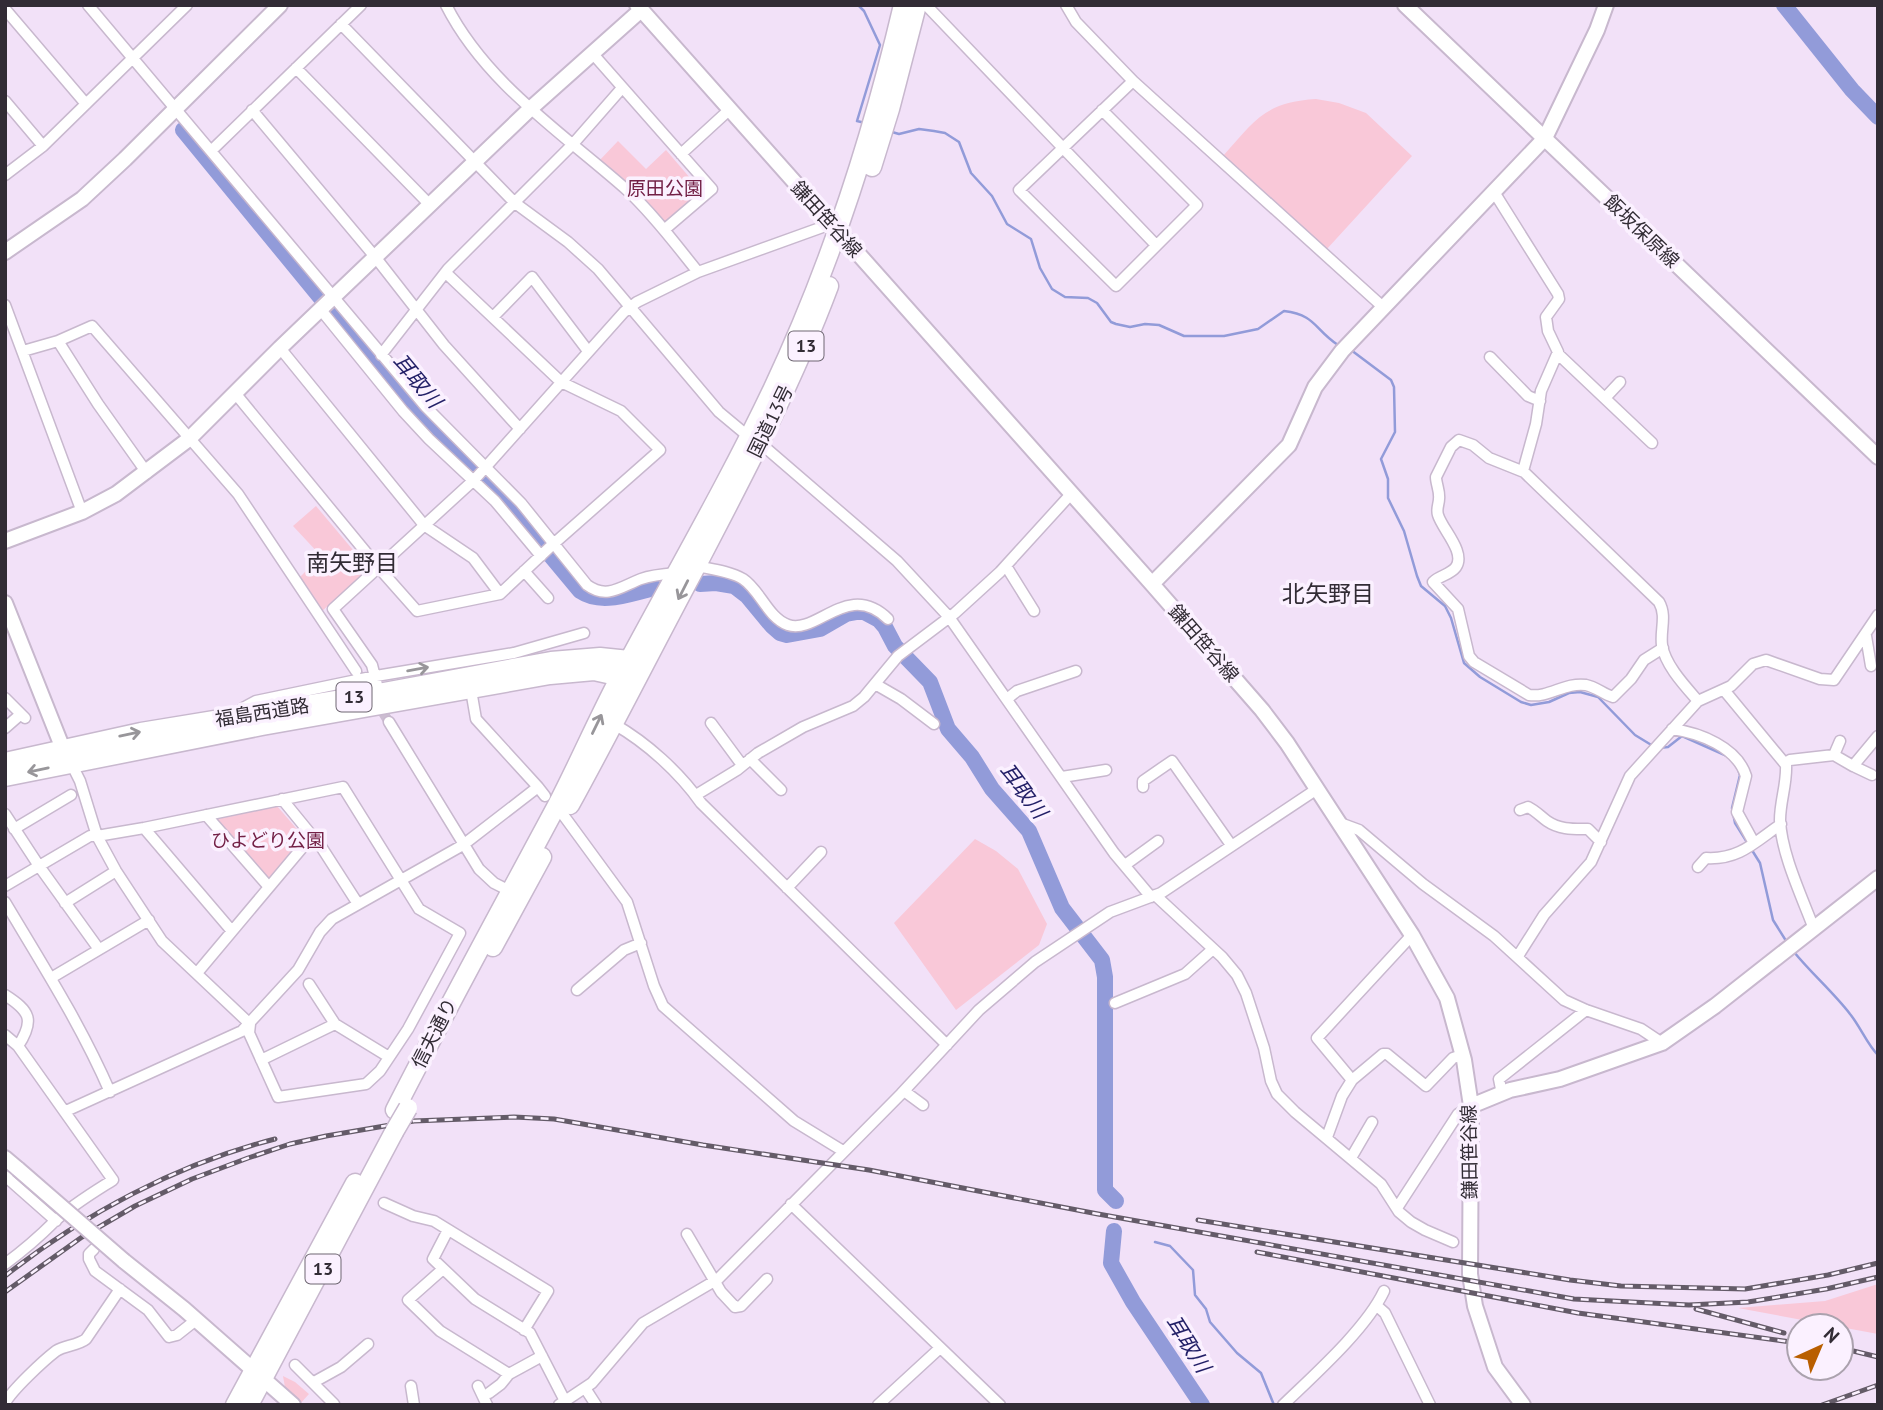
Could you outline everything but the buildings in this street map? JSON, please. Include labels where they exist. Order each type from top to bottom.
[{"type":"highway","name":"国道13号","points":[[839,232],[876,113],[903,5]]},
{"type":"highway","name":"国道13号","points":[[633,670],[696,566],[754,440],[774,385],[890,109],[917,5]]},
{"type":"highway","name":"国道13号","points":[[633,670],[676,573],[754,440]]},
{"type":"highway","name":"福島西道路","points":[[6,776],[141,732],[236,716],[377,685],[514,660],[600,657],[633,670]]},
{"type":"highway","name":"福島西道路","points":[[67,756],[262,726],[550,675],[633,670]]},
{"type":"highway","name":"信夫通り","points":[[515,894],[564,816],[614,724],[633,670]]},
{"type":"highway","name":"信夫通り","points":[[235,1405],[259,1373],[515,894],[557,805],[633,670]]},
{"type":"highway","name":"信夫通り","points":[[249,1405],[259,1373]]},
{"type":"street","points":[[88,5],[211,151],[327,304],[403,411],[429,439],[587,585],[601,592],[614,591],[641,579],[676,573]]},
{"type":"street","points":[[5,175],[43,146],[187,5]]},
{"type":"street","points":[[5,252],[82,199],[280,5]]},
{"type":"street","points":[[211,151],[361,5]]},
{"type":"street","points":[[446,5],[468,43],[530,109],[631,193],[698,272]]},
{"type":"street","points":[[926,5],[1156,245]]},
{"type":"street","points":[[1066,5],[1076,22],[1133,80],[1383,307]]},
{"type":"street","name":"飯坂保原線","points":[[1405,5],[1878,457]]},
{"type":"street","points":[[1152,583],[1289,445],[1315,387],[1345,348],[1545,138],[1597,30],[1606,5]]},
{"type":"street","points":[[5,541],[82,512],[116,494],[189,439],[280,348],[561,79],[643,8]]},
{"type":"street","name":"鎌田笹谷線","points":[[643,8],[729,110],[1152,583],[1262,710],[1412,935],[1447,998],[1462,1055],[1471,1106],[1472,1285],[1482,1332],[1495,1367],[1523,1405]]},
{"type":"street","points":[[5,9],[86,104]]},
{"type":"street","points":[[341,24],[515,203],[578,250],[632,306],[719,412],[897,561],[948,617],[1125,865],[1153,896],[1213,949],[1237,975],[1246,993],[1277,1094],[1381,1184],[1397,1208],[1411,1222],[1453,1242]]},
{"type":"street","points":[[593,54],[712,189],[664,230]]},
{"type":"street","points":[[296,68],[430,205]]},
{"type":"street","points":[[1102,110],[1197,205],[1116,286],[1019,190],[1133,80]]},
{"type":"street","points":[[381,355],[446,273],[573,144],[622,88]]},
{"type":"street","points":[[5,101],[43,146]]},
{"type":"street","points":[[252,110],[376,258],[444,345],[520,429]]},
{"type":"street","points":[[681,154],[729,110]]},
{"type":"street","points":[[1494,192],[1559,299],[1546,317],[1548,331],[1557,346],[1558,354],[1545,380],[1524,472]]},
{"type":"street","points":[[377,685],[372,665],[333,609],[474,480],[588,351],[632,306],[698,272],[839,232]]},
{"type":"street","points":[[235,393],[378,568],[417,611],[500,594],[660,450],[621,411],[561,382],[446,273]]},
{"type":"street","points":[[493,317],[532,277],[588,351]]},
{"type":"street","points":[[327,304],[381,355],[446,430],[521,503],[547,550]]},
{"type":"street","points":[[5,305],[82,512]]},
{"type":"street","points":[[23,351],[58,341],[92,326],[238,494],[356,671]]},
{"type":"street","points":[[58,341],[147,473]]},
{"type":"street","points":[[280,348],[424,524],[472,558],[500,594]]},
{"type":"street","points":[[1558,354],[1651,443]]},
{"type":"street","points":[[1490,357],[1528,396],[1540,401]]},
{"type":"street","points":[[1605,398],[1620,382]]},
{"type":"street","points":[[1662,648],[1644,660],[1631,679],[1613,697],[1596,688],[1579,685],[1538,696],[1529,695],[1474,662],[1469,656],[1458,609],[1433,582],[1450,573],[1458,564],[1455,547],[1437,515],[1440,495],[1436,477],[1451,447],[1459,440],[1473,445],[1489,458],[1524,472],[1659,602],[1663,611],[1662,648],[1673,669],[1698,701]]},
{"type":"street","points":[[696,795],[803,727],[853,706],[898,656],[1006,566],[1071,494]]},
{"type":"street","points":[[696,566],[743,579],[778,618],[789,626],[800,626],[829,613],[859,605],[876,609],[888,619]]},
{"type":"street","points":[[1006,566],[1034,611]]},
{"type":"street","points":[[524,571],[548,598]]},
{"type":"street","points":[[5,603],[67,756],[80,781],[97,836],[116,871],[162,941],[250,1024]]},
{"type":"street","points":[[1518,956],[1544,915],[1591,862],[1630,776],[1698,701],[1724,690],[1753,664],[1766,660],[1831,681],[1843,670],[1878,615]]},
{"type":"street","points":[[514,660],[584,633]]},
{"type":"street","points":[[1866,636],[1871,666]]},
{"type":"street","points":[[1007,699],[1017,691],[1076,671]]},
{"type":"street","points":[[875,684],[901,699],[934,724]]},
{"type":"street","points":[[471,690],[476,719],[545,796]]},
{"type":"street","points":[[1724,690],[1785,763],[1780,824],[1792,870],[1814,929]]},
{"type":"street","points":[[5,698],[23,716],[5,729]]},
{"type":"street","points":[[389,722],[483,874],[515,894]]},
{"type":"street","points":[[711,723],[746,762],[781,790]]},
{"type":"street","points":[[614,724],[636,737],[947,1045]]},
{"type":"street","points":[[1672,729],[1687,731],[1736,756],[1746,776],[1737,812],[1751,845]]},
{"type":"street","points":[[1853,766],[1878,736]]},
{"type":"street","points":[[1834,755],[1840,741]]},
{"type":"street","points":[[1785,763],[1790,760],[1834,755],[1872,775]]},
{"type":"street","points":[[1143,787],[1143,781],[1172,761],[1231,845]]},
{"type":"street","points":[[1062,777],[1105,770]]},
{"type":"street","points":[[5,886],[90,836],[144,828],[343,787],[419,909],[460,933],[408,1029],[380,1071],[366,1084],[278,1097],[249,1034],[250,1024]]},
{"type":"street","points":[[66,1111],[242,1031],[298,970],[324,927],[332,919],[463,845],[538,787]]},
{"type":"street","points":[[448,1230],[433,1259],[475,1299],[530,1333],[562,1403],[592,1383],[643,1323],[714,1281],[885,1111],[979,1010],[1035,962],[1110,912],[1153,896],[1317,789]]},
{"type":"street","points":[[15,829],[71,795]]},
{"type":"street","points":[[282,799],[344,879],[358,904]]},
{"type":"street","points":[[1520,810],[1528,807],[1560,828],[1588,829],[1601,842]]},
{"type":"street","points":[[5,814],[99,948]]},
{"type":"street","points":[[206,815],[269,887]]},
{"type":"street","points":[[564,816],[627,902],[663,1006],[794,1121],[843,1150]]},
{"type":"street","points":[[1339,823],[1359,830],[1423,884],[1494,936],[1564,1000],[1641,1029],[1662,1043]]},
{"type":"street","points":[[1698,867],[1706,858],[1722,859],[1751,845],[1780,824]]},
{"type":"street","points":[[144,828],[231,930]]},
{"type":"street","points":[[197,973],[312,836]]},
{"type":"street","points":[[1125,865],[1158,841]]},
{"type":"street","points":[[787,888],[821,852]]},
{"type":"street","points":[[65,903],[116,871]]},
{"type":"street","points":[[1397,1208],[1458,1114],[1502,1094],[1560,1079],[1662,1043],[1876,881]]},
{"type":"street","points":[[5,902],[51,978],[94,1056],[110,1092]]},
{"type":"street","points":[[51,978],[149,920]]},
{"type":"street","points":[[1352,1080],[1317,1038],[1412,935]]},
{"type":"street","points":[[577,990],[624,950],[641,943]]},
{"type":"street","points":[[1115,1003],[1185,974],[1213,949]]},
{"type":"street","points":[[309,984],[335,1024],[389,1057]]},
{"type":"street","points":[[5,995],[26,1011],[29,1023],[18,1046]]},
{"type":"street","points":[[1502,1094],[1499,1079],[1586,1010]]},
{"type":"street","points":[[261,1060],[335,1024]]},
{"type":"street","points":[[5,1035],[18,1046],[113,1180],[55,1221],[33,1244],[5,1264]]},
{"type":"street","points":[[1327,1138],[1342,1096],[1352,1080],[1383,1054],[1387,1054],[1426,1086],[1453,1058],[1462,1055]]},
{"type":"street","points":[[902,1093],[923,1105]]},
{"type":"street","points":[[1351,1158],[1372,1122]]},
{"type":"street","points":[[5,1158],[12,1173],[55,1221]]},
{"type":"street","points":[[12,1173],[196,1320],[293,1405]]},
{"type":"street","points":[[384,1203],[413,1216],[434,1221],[548,1291],[524,1330]]},
{"type":"street","points":[[791,1205],[1000,1405]]},
{"type":"street","points":[[687,1234],[721,1292],[735,1307],[741,1307],[767,1279]]},
{"type":"street","points":[[94,1249],[89,1254],[90,1264],[148,1310],[169,1337],[177,1335],[196,1320]]},
{"type":"street","points":[[443,1269],[408,1300],[440,1331],[509,1374]]},
{"type":"street","points":[[5,1403],[58,1349],[83,1342],[120,1289]]},
{"type":"street","points":[[1283,1405],[1330,1359],[1377,1306],[1384,1291]]},
{"type":"street","points":[[1377,1306],[1385,1313],[1430,1405]]},
{"type":"street","points":[[314,1382],[341,1367],[368,1344]]},
{"type":"street","points":[[877,1405],[940,1348]]},
{"type":"street","points":[[489,1393],[502,1384],[509,1374],[542,1356]]},
{"type":"street","points":[[295,1364],[335,1404]]},
{"type":"street","points":[[411,1386],[414,1405]]},
{"type":"street","points":[[478,1386],[486,1405]]},
{"type":"street","points":[[585,1388],[596,1405]]},
{"type":"green space","points":[[1316,99],[1339,103],[1366,113],[1412,156],[1326,250],[1223,156],[1262,115],[1284,104]]},
{"type":"green space","name":"原田公園","points":[[618,141],[646,169],[666,150],[703,193],[664,227],[598,162]]},
{"type":"green space","points":[[316,506],[369,569],[321,612],[298,579],[321,556],[293,526]]},
{"type":"green space","name":"ひよどり公園","points":[[277,806],[302,835],[302,844],[268,883],[213,820]]},
{"type":"green space","points":[[975,839],[996,851],[1018,869],[1047,924],[1039,945],[956,1010],[894,923]]},
{"type":"green space","points":[[1878,1284],[1878,1334],[1855,1330],[1855,1312],[1785,1312],[1785,1317],[1738,1308],[1825,1301]]},
{"type":"green space","points":[[283,1376],[309,1394],[299,1405],[286,1393]]},
{"type":"waterway","points":[[858,5],[864,11],[880,45],[857,121],[865,123]]},
{"type":"waterway","points":[[1784,5],[1852,90],[1878,117]]},
{"type":"waterway","points":[[892,132],[899,134],[919,129],[934,131],[945,133],[959,142],[971,173],[992,196],[1007,224],[1031,239],[1040,268],[1052,289],[1065,297],[1088,298],[1097,303],[1111,322],[1130,327],[1159,325],[1184,336],[1224,336],[1258,329],[1284,311],[1309,319],[1338,345]]},
{"type":"waterway","name":"耳取川","points":[[183,130],[420,419],[500,495],[580,591],[598,598],[607,598],[655,588]]},
{"type":"waterway","points":[[1351,350],[1391,380],[1394,387],[1395,432],[1381,459],[1388,479],[1388,498],[1404,531],[1421,586],[1445,606],[1451,618],[1464,663],[1480,677],[1521,702],[1531,705],[1549,702],[1569,693],[1580,692],[1598,697],[1635,735],[1653,746]]},
{"type":"waterway","name":"耳取川","points":[[700,584],[734,586],[747,596],[772,626],[787,635],[820,629],[846,614],[864,612],[879,620],[895,646],[930,682],[948,729],[972,757],[992,789],[1029,831],[1062,908],[1102,960],[1105,977],[1105,1190],[1116,1201]]},
{"type":"waterway","points":[[1659,748],[1668,747],[1682,736],[1727,756]]},
{"type":"waterway","points":[[1738,769],[1740,775],[1732,808],[1735,823],[1760,863],[1773,920],[1788,944]]},
{"type":"waterway","points":[[1794,952],[1854,1019],[1878,1055]]},
{"type":"waterway","name":"耳取川","points":[[1114,1231],[1111,1263],[1133,1302],[1202,1405]]},
{"type":"waterway","points":[[1155,1242],[1170,1246],[1193,1270],[1195,1295],[1206,1309],[1210,1322],[1237,1353],[1261,1373],[1274,1405]]},
{"type":"tunnel","points":[[358,674],[389,722]]},
{"type":"railway","points":[[5,1292],[82,1237],[135,1206],[192,1179],[248,1158],[290,1144],[414,1121],[514,1117],[554,1119],[869,1170],[1574,1299],[1689,1305],[1748,1302],[1878,1277]]},
{"type":"railway","points":[[5,1276],[67,1232],[133,1194],[203,1162],[275,1139]]},
{"type":"railway","points":[[1198,1220],[1621,1286],[1745,1289],[1828,1275],[1878,1263]]},
{"type":"railway","points":[[1257,1252],[1578,1313],[1785,1341]]},
{"type":"railway","points":[[1696,1309],[1784,1333]]},
{"type":"railway","points":[[1855,1351],[1878,1357]]},
{"type":"railway","points":[[1822,1405],[1878,1385]]},
{"type":"district","name":"南矢野目","points":[[352,563]]},
{"type":"district","name":"北矢野目","points":[[1328,594]]}]
